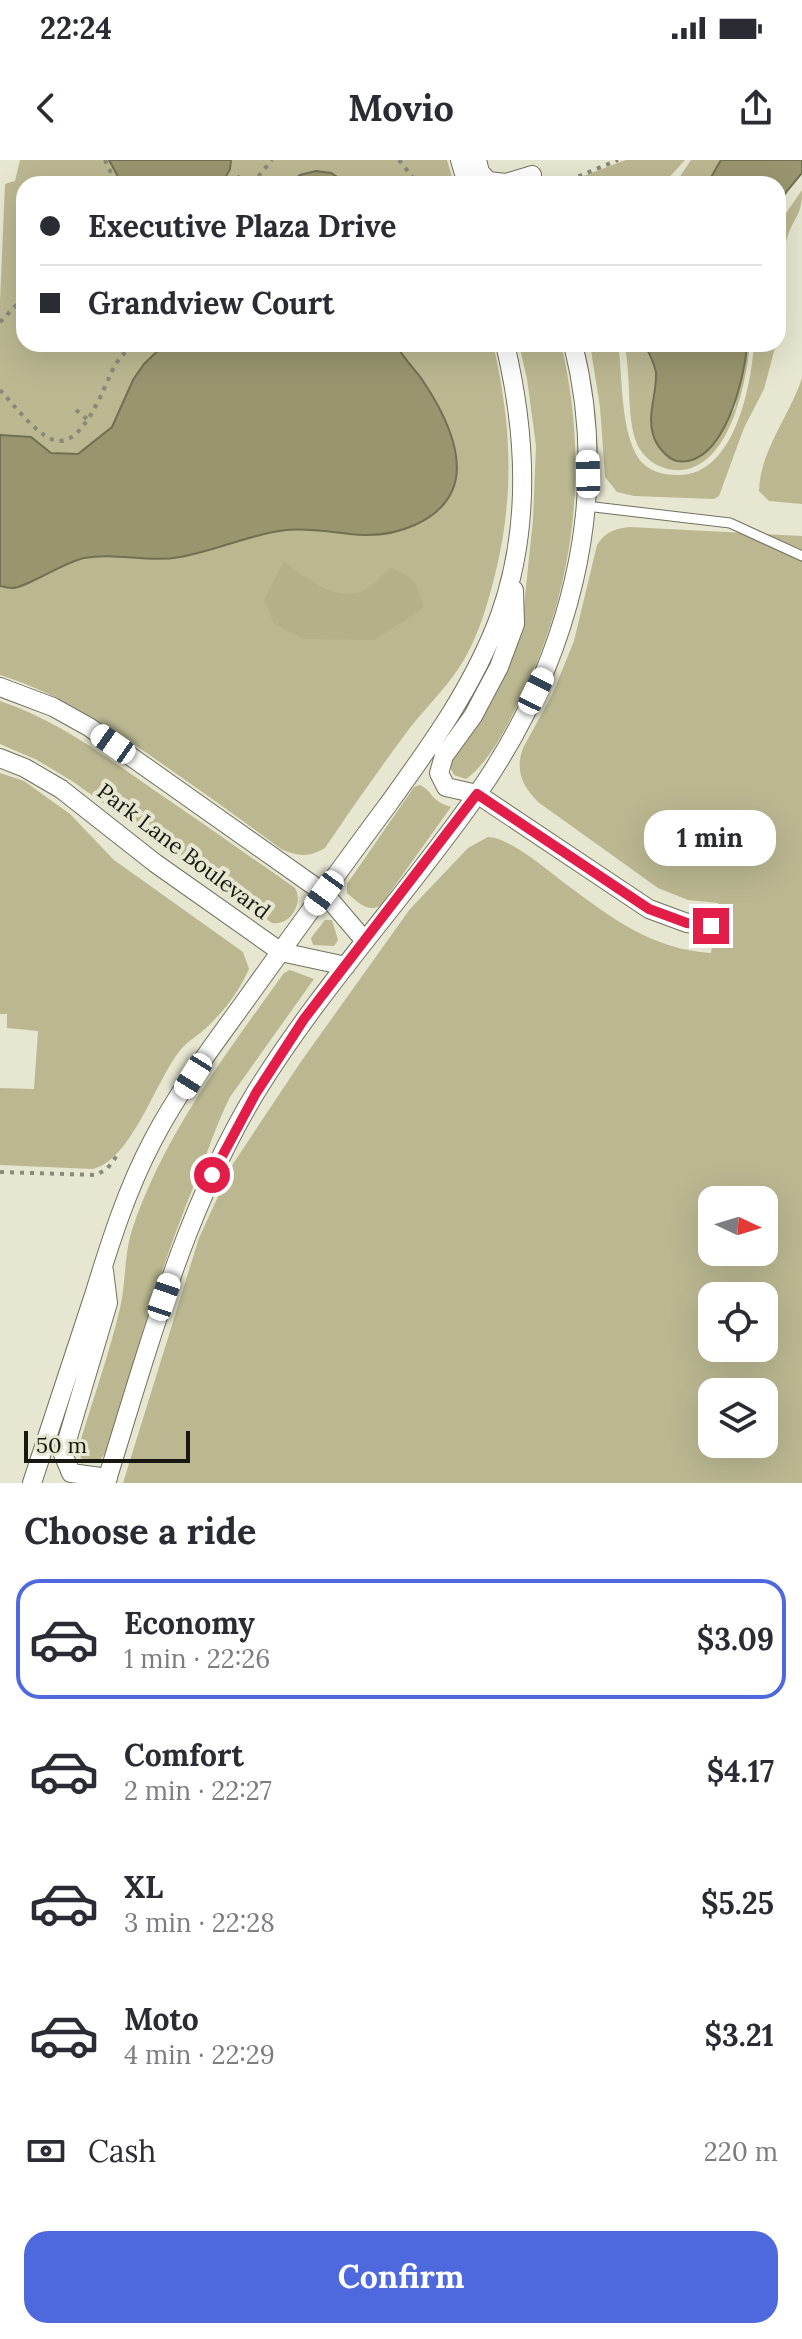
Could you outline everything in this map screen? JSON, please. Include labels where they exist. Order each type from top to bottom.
[{"type":"street","points":[[32,1483],[130,1187],[153,1139],[200,1065],[430,746],[471,682],[501,612],[513,567],[520,511],[521,433],[515,383],[507,352]]},
{"type":"street","points":[[103,1264],[108,1303],[63,1454],[71,1473],[107,1481],[147,1347],[190,1222],[223,1151],[304,1019],[477,794],[523,718],[548,665],[562,629],[576,576],[586,506],[588,438],[582,378],[575,352]]},
{"type":"street","points":[[513,567],[515,624],[499,667],[473,716],[444,756],[439,773],[446,787],[477,794],[649,909],[687,923],[711,926]]},
{"type":"street","name":"Park Lane Boulevard","points":[[0,687],[53,707],[89,727],[324,893],[365,941]]},
{"type":"street","name":"Park Lane Boulevard","points":[[0,758],[25,768],[61,789],[155,863],[281,952],[346,966]]},
{"type":"lane","points":[[586,506],[730,523],[802,556]]},
{"type":"path","points":[[259,176],[272,160]]},
{"type":"path","points":[[399,160],[412,176]]},
{"type":"path","points":[[579,176],[618,160]]},
{"type":"path","points":[[0,322],[16,305]]},
{"type":"path","points":[[0,390],[41,432],[53,440],[65,441],[87,419],[102,396],[116,364],[127,352]]},
{"type":"path","points":[[76,410],[87,419]]},
{"type":"path","points":[[0,1172],[96,1175],[107,1169],[119,1153]]},
{"type":"shaded area","points":[[20,160],[447,160],[452,176],[16,176]]},
{"type":"shaded area","points":[[109,160],[231,160],[226,176],[118,176]]},
{"type":"shaded area","points":[[626,160],[685,160],[670,176],[583,176]]},
{"type":"shaded area","points":[[691,160],[721,160],[712,176],[680,176]]},
{"type":"shaded area","points":[[721,160],[802,160],[802,173],[786,193],[786,176],[712,176]]},
{"type":"shaded area","points":[[316,171],[336,176],[299,176]]},
{"type":"shaded area","points":[[16,177],[16,352],[495,352],[507,437],[507,497],[499,558],[483,616],[459,667],[409,729],[325,848],[319,851],[303,855],[281,849],[110,729],[46,693],[0,675],[0,301],[5,184],[15,181]]},
{"type":"shaded area","points":[[802,190],[799,211],[786,244],[786,213]]},
{"type":"shaded area","points":[[157,352],[400,352],[429,390],[450,432],[457,463],[452,491],[446,502],[426,519],[389,533],[364,535],[286,530],[180,557],[84,558],[18,587],[0,586],[0,435],[31,437],[51,453],[78,454],[112,427],[133,380]]},
{"type":"shaded area","points":[[521,352],[563,352],[575,438],[571,531],[551,623],[535,667],[500,738],[488,757],[466,779],[454,775],[449,765],[522,625],[533,520],[536,446]]},
{"type":"shaded area","points":[[591,352],[619,352],[625,419],[639,459],[661,473],[677,475],[697,472],[713,461],[726,446],[736,426],[749,383],[753,352],[774,352],[764,389],[744,428],[719,496],[714,499],[634,496],[617,492],[605,477],[600,407]]},
{"type":"shaded area","points":[[625,352],[648,352],[656,371],[653,435],[664,452],[678,461],[712,447],[735,408],[746,352],[749,352],[739,402],[721,442],[709,458],[693,467],[674,470],[649,460],[639,448],[630,411]]},
{"type":"shaded area","points":[[648,352],[746,352],[742,377],[729,418],[707,450],[693,459],[673,460],[654,438],[651,419],[654,366]]},
{"type":"shaded area","points":[[802,378],[802,504],[769,501],[759,491],[764,462]]},
{"type":"shaded area","points":[[630,527],[802,536],[802,1483],[123,1483],[199,1238],[233,1164],[300,1063],[410,909],[468,848],[488,837],[497,838],[529,856],[634,930],[670,945],[711,953],[718,903],[688,900],[658,888],[538,802],[524,784],[520,771],[523,748],[552,695],[574,641],[597,545],[607,534]]},
{"type":"shaded area","points":[[284,561],[322,587],[344,594],[366,589],[391,568],[414,582],[424,608],[374,640],[304,639],[274,624],[264,600]]},
{"type":"shaded area","points":[[0,701],[41,718],[80,740],[295,888],[298,900],[294,912],[284,921],[272,923],[72,781],[37,760],[0,744]]},
{"type":"shaded area","points":[[0,773],[24,781],[70,814],[114,860],[243,952],[249,969],[225,1008],[172,1061],[143,1116],[120,1150],[93,1169],[0,1165],[0,1088],[34,1089],[38,1031],[7,1028],[7,1014],[0,1014]]},
{"type":"shaded area","points":[[420,785],[439,802],[451,807],[381,905],[372,908],[363,905],[347,893],[347,884],[414,787]]},
{"type":"shaded area","points":[[325,920],[332,920],[338,940],[334,946],[313,945],[311,938]]},
{"type":"shaded area","points":[[290,970],[314,979],[230,1097],[170,1249],[107,1451],[100,1460],[91,1463],[81,1458],[78,1449],[116,1326],[129,1240],[145,1195],[198,1096],[284,973]]},
{"type":"route","points":[[212,1175],[256,1093],[304,1019],[477,794],[649,909],[687,923],[711,926]]}]
